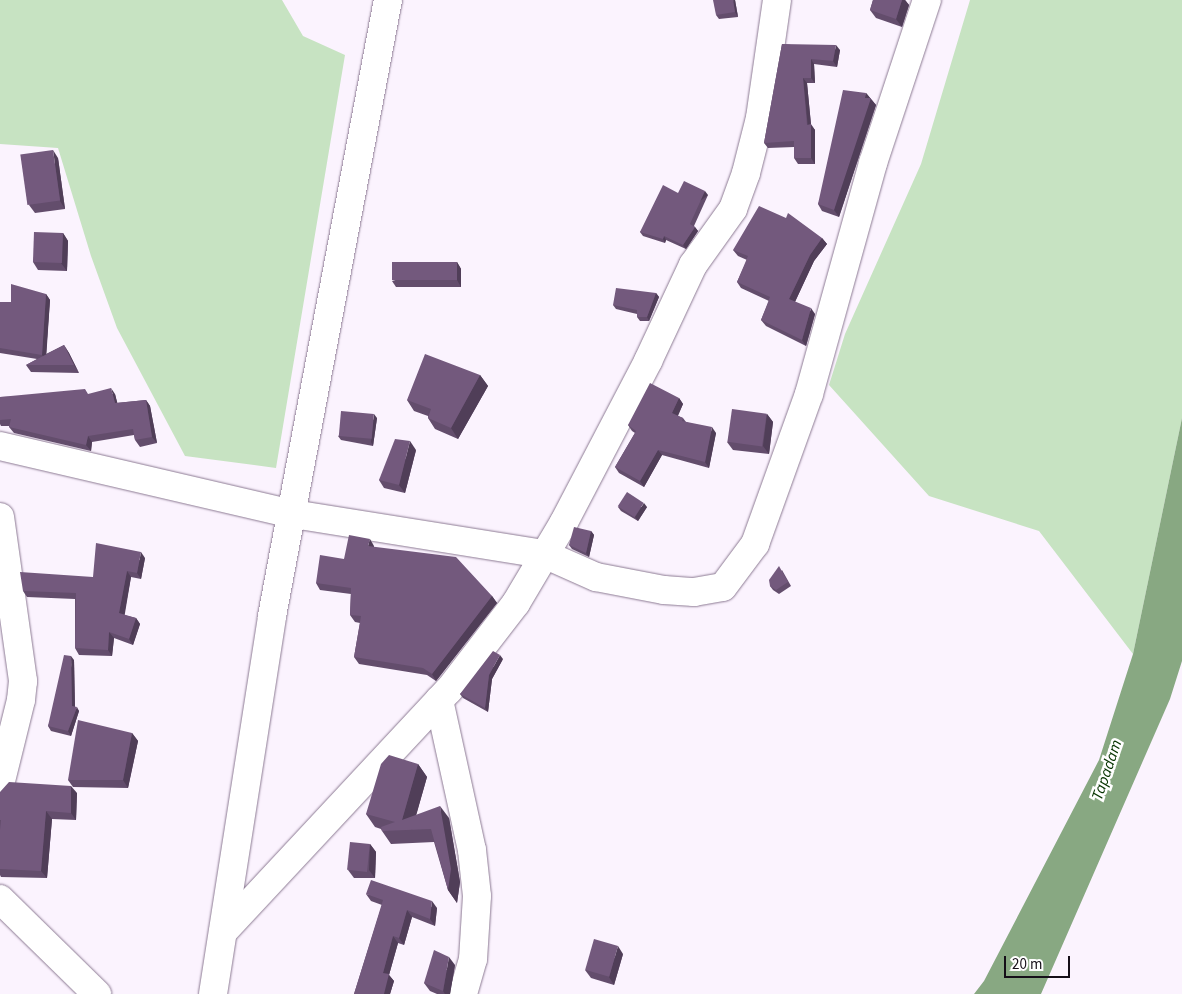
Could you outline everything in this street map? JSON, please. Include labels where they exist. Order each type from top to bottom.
[{"type":"street","points":[[213,994],[272,616],[293,514],[388,0]]},
{"type":"street","points":[[224,932],[439,700],[506,618],[544,554],[648,361],[693,265],[733,209],[746,173],[760,118],[777,0]]},
{"type":"street","points":[[0,446],[293,514],[544,554],[596,577],[664,590],[694,592],[723,587],[755,544],[809,394],[873,163],[926,0]]},
{"type":"street","points":[[0,517],[23,681],[21,700],[0,786]]},
{"type":"street","points":[[439,700],[472,850],[477,896],[473,959],[463,994]]},
{"type":"street","points":[[0,899],[97,994]]},
{"type":"shaded area","points":[[0,0],[282,0],[303,36],[345,55],[276,468],[185,456],[117,328],[91,256],[58,148],[0,144]]},
{"type":"shaded area","points":[[970,0],[1182,0],[1182,418],[1133,654],[1039,531],[929,496],[829,385],[845,334],[921,164]]},
{"type":"water","name":"Tapadam","points":[[1182,418],[1182,661],[1170,699],[1041,994],[974,994],[984,981],[1099,760],[1133,654]]},
{"type":"building","points":[[713,0],[733,0],[735,12],[716,15]]},
{"type":"building","points":[[873,0],[902,0],[896,19],[870,10]]},
{"type":"building","points":[[782,44],[836,45],[833,61],[811,59],[811,78],[803,78],[807,125],[811,124],[811,158],[794,158],[794,141],[764,143]]},
{"type":"building","points":[[843,90],[866,93],[865,98],[871,98],[834,210],[818,204]]},
{"type":"building","points":[[53,150],[60,201],[27,205],[20,155]]},
{"type":"building","points":[[684,181],[705,191],[690,224],[695,227],[683,245],[664,236],[663,239],[640,232],[663,185],[678,193]]},
{"type":"building","points":[[759,206],[786,218],[788,213],[822,238],[810,255],[789,299],[811,308],[802,340],[761,320],[770,297],[737,282],[748,256],[733,250]]},
{"type":"building","points":[[34,232],[63,233],[62,263],[33,262]]},
{"type":"building","points":[[392,262],[457,262],[457,280],[392,280]]},
{"type":"building","points":[[11,284],[46,294],[42,355],[0,348],[0,302],[11,302]]},
{"type":"building","points":[[616,288],[656,293],[647,317],[637,317],[637,310],[613,305]]},
{"type":"building","points":[[64,345],[74,365],[26,365]]},
{"type":"building","points":[[425,354],[480,375],[451,428],[428,418],[431,409],[407,400]]},
{"type":"building","points":[[650,383],[679,398],[672,413],[683,418],[682,421],[712,427],[705,462],[658,450],[640,481],[615,467],[636,431],[628,425]]},
{"type":"building","points":[[111,388],[115,403],[146,400],[152,437],[135,440],[133,429],[88,436],[86,445],[9,427],[11,419],[0,420],[0,397],[85,389],[88,394]]},
{"type":"building","points":[[732,409],[767,414],[762,447],[727,442]]},
{"type":"building","points":[[341,411],[374,414],[372,439],[339,436]]},
{"type":"building","points":[[395,439],[410,441],[399,485],[379,480]]},
{"type":"building","points":[[627,492],[644,503],[635,517],[618,506]]},
{"type":"building","points":[[574,527],[591,531],[586,553],[569,545]]},
{"type":"building","points":[[349,535],[370,539],[368,546],[456,557],[492,596],[432,674],[423,668],[354,657],[361,616],[350,615],[351,588],[316,583],[320,555],[344,559]]},
{"type":"building","points":[[96,543],[141,552],[137,573],[127,571],[119,613],[136,618],[129,639],[109,632],[108,650],[75,648],[76,593],[23,591],[20,572],[93,577]]},
{"type":"building","points":[[779,566],[788,582],[776,590],[770,586],[769,580]]},
{"type":"building","points":[[493,651],[500,655],[489,675],[485,708],[460,694]]},
{"type":"building","points":[[64,655],[71,656],[72,706],[77,707],[68,731],[48,726]]},
{"type":"building","points":[[78,720],[132,733],[123,780],[68,780]]},
{"type":"building","points":[[389,755],[418,764],[402,820],[440,806],[451,869],[448,890],[431,829],[382,831],[381,827],[395,822],[366,814],[381,764]]},
{"type":"building","points":[[9,782],[71,786],[71,813],[46,811],[41,871],[0,869],[0,792]]},
{"type":"building","points":[[350,842],[370,844],[367,872],[347,870]]},
{"type":"building","points":[[371,880],[432,901],[430,919],[407,910],[399,938],[393,936],[383,973],[389,974],[384,994],[354,994],[383,900],[366,894]]},
{"type":"building","points":[[594,939],[618,946],[609,977],[585,970]]},
{"type":"building","points":[[434,950],[449,957],[443,991],[424,983]]}]
